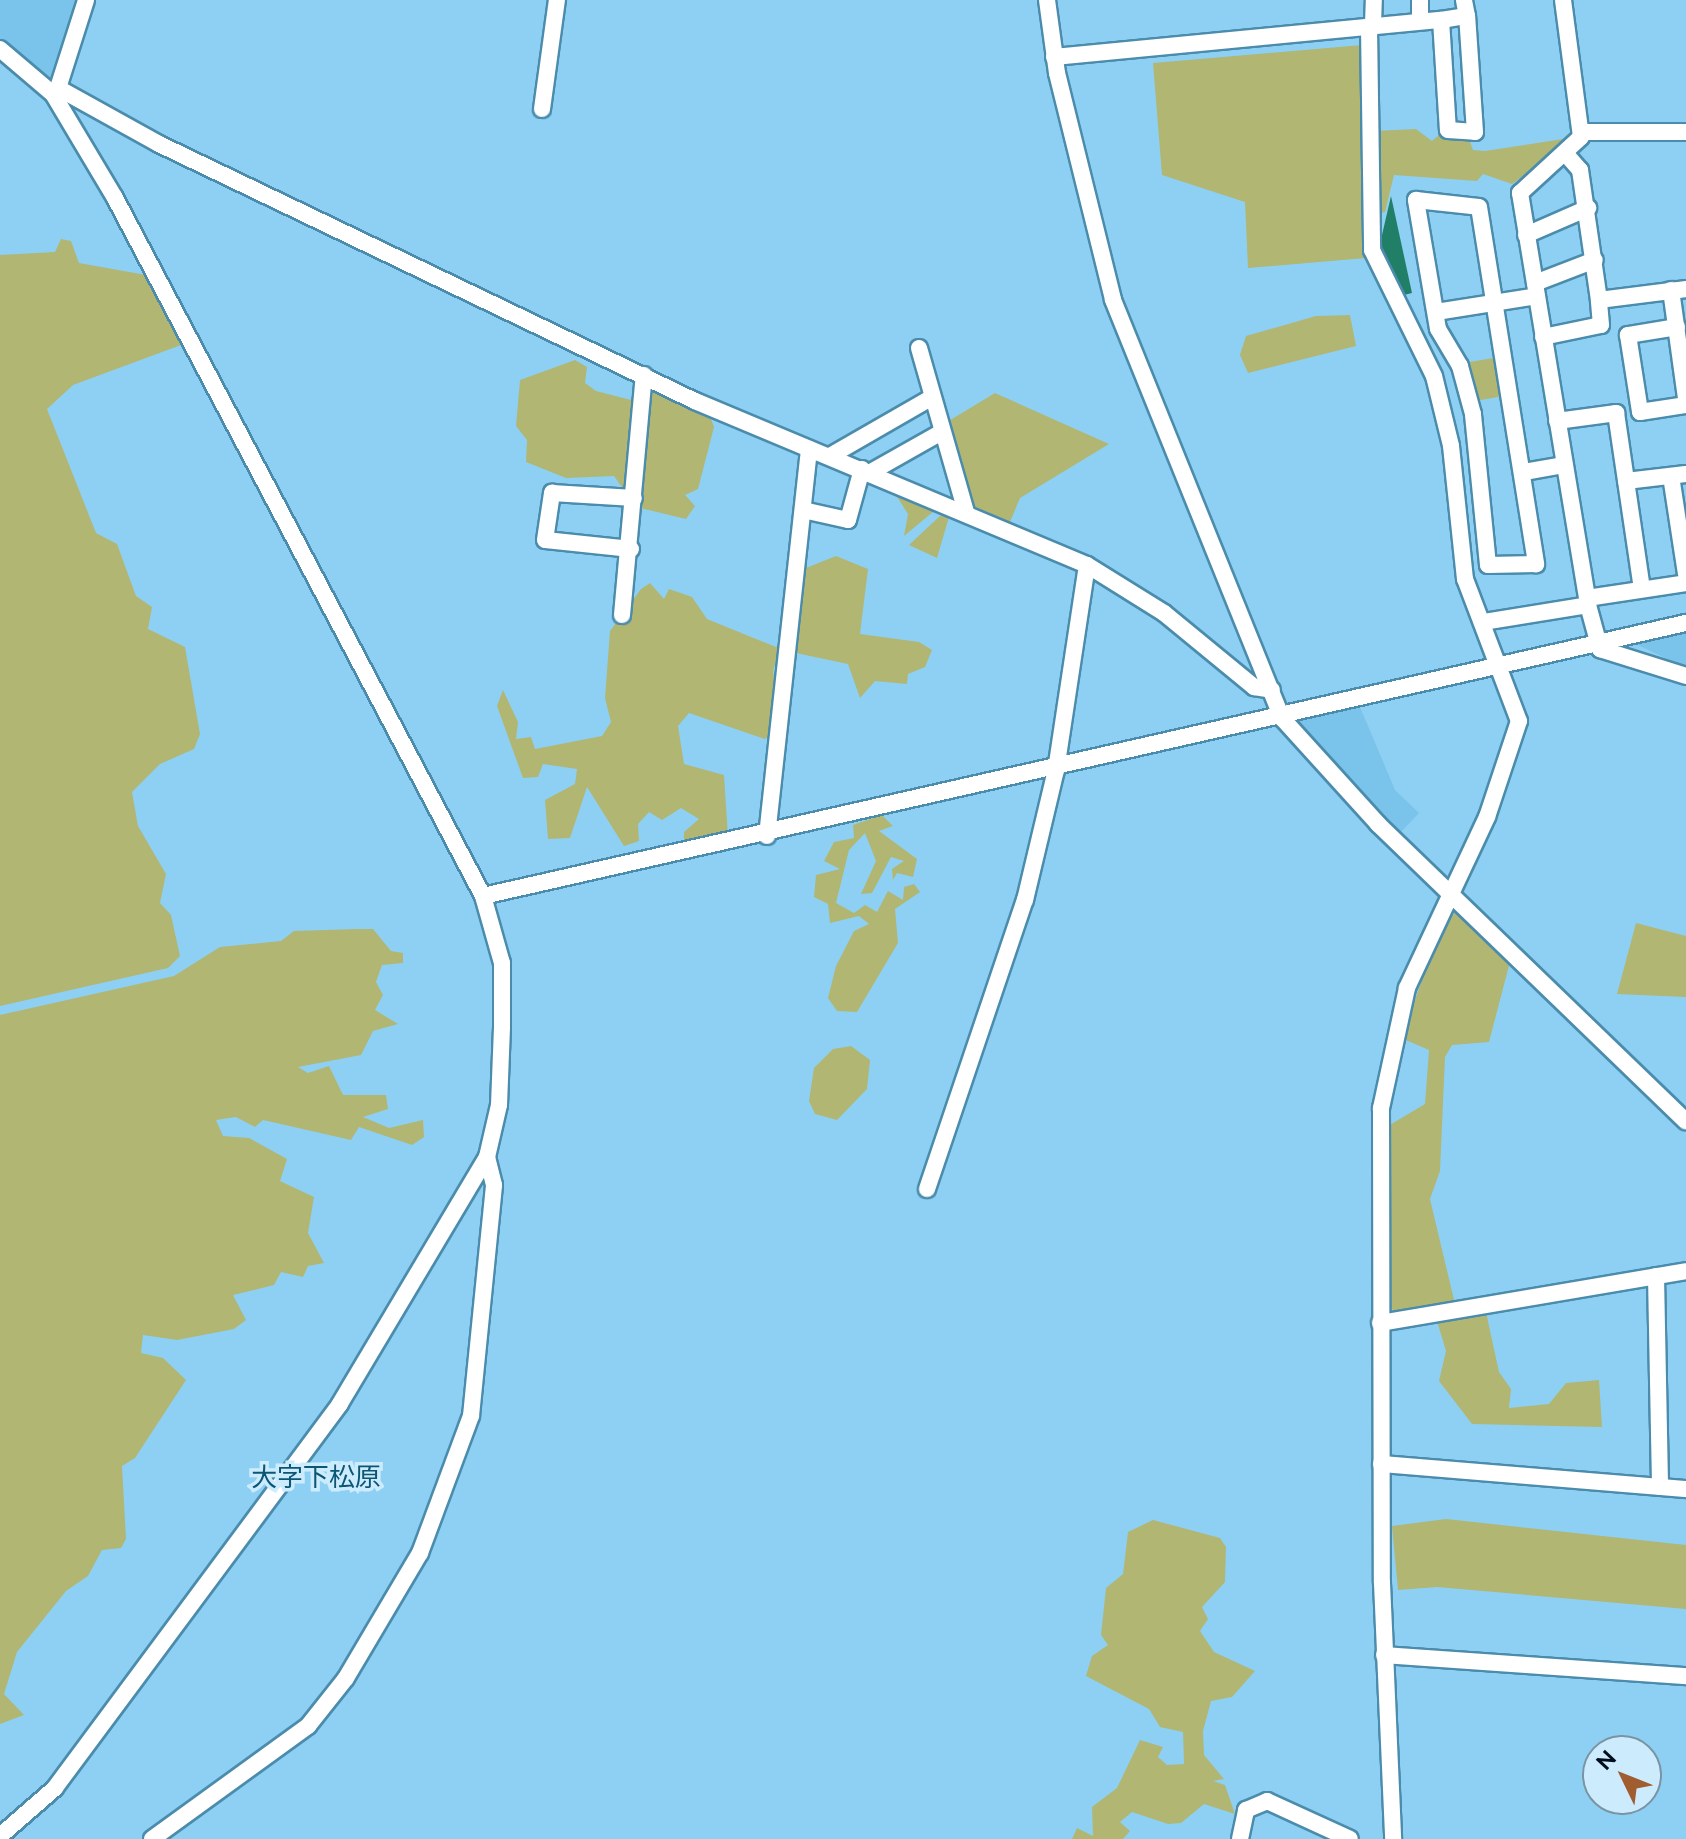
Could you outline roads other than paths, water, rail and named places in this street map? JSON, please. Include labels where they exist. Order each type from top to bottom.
[{"type":"street","points":[[0,1836],[55,1788],[286,1482],[487,1157],[499,1105],[502,976],[483,896],[56,91],[86,0]]},
{"type":"street","points":[[542,109],[557,0]]},
{"type":"street","points":[[1047,0],[1054,57],[1113,300],[1282,718],[1451,892],[1686,1121]]},
{"type":"street","points":[[1374,0],[1371,26],[1372,250],[1443,405],[1465,579],[1519,710],[1517,734],[1407,988],[1386,1065],[1380,1323],[1381,1464],[1384,1655],[1393,1839]]},
{"type":"street","points":[[1420,0],[1420,20]]},
{"type":"street","points":[[1563,0],[1582,132],[1565,153],[1521,189],[1526,235],[1596,644]]},
{"type":"street","points":[[1054,57],[1441,20],[1466,8],[1475,132],[1448,130],[1441,20]]},
{"type":"street","points":[[0,49],[56,91],[159,144],[644,375],[809,449],[866,470],[1087,565],[1164,613],[1254,687],[1272,690]]},
{"type":"street","points":[[1582,132],[1686,132]]},
{"type":"street","points":[[1543,337],[1601,325],[1588,208],[1580,170],[1565,153]]},
{"type":"street","points":[[1416,200],[1479,207],[1524,472],[1536,564],[1488,565],[1473,414],[1436,312],[1416,200]]},
{"type":"street","points":[[1526,235],[1588,208]]},
{"type":"street","points":[[1436,312],[1495,303],[1536,290],[1595,260]]},
{"type":"street","points":[[1599,300],[1679,289],[1677,327],[1686,398]]},
{"type":"street","points":[[1677,327],[1628,335],[1640,412],[1686,405]]},
{"type":"street","points":[[919,348],[929,399],[966,512]]},
{"type":"street","points":[[622,615],[631,549],[644,375]]},
{"type":"street","points":[[830,456],[929,399]]},
{"type":"street","points":[[1557,421],[1616,413],[1642,589]]},
{"type":"street","points":[[803,510],[848,520],[866,470],[940,433]]},
{"type":"street","points":[[767,836],[809,449]]},
{"type":"street","points":[[1524,472],[1564,465]]},
{"type":"street","points":[[1626,481],[1679,475],[1686,574]]},
{"type":"street","points":[[631,549],[545,540],[552,493],[634,498]]},
{"type":"street","points":[[927,1189],[1025,900],[1056,770],[1087,565]]},
{"type":"street","points":[[1483,622],[1642,589],[1686,583]]},
{"type":"street","points":[[483,896],[767,836],[1503,670],[1686,623]]},
{"type":"street","points":[[1624,659],[1626,636]]},
{"type":"street","points":[[1596,644],[1624,659],[1686,676]]},
{"type":"street","points":[[152,1839],[308,1726],[346,1678],[420,1553],[471,1416],[494,1185],[487,1157]]},
{"type":"street","points":[[1380,1323],[1686,1271]]},
{"type":"street","points":[[1656,1276],[1660,1487]]},
{"type":"street","points":[[1381,1464],[1686,1489]]},
{"type":"street","points":[[1384,1655],[1686,1676]]},
{"type":"street","points":[[1240,1839],[1246,1810],[1267,1801],[1350,1839]]},
{"type":"district","name":"大字下松原","points":[[316,1478]]}]
